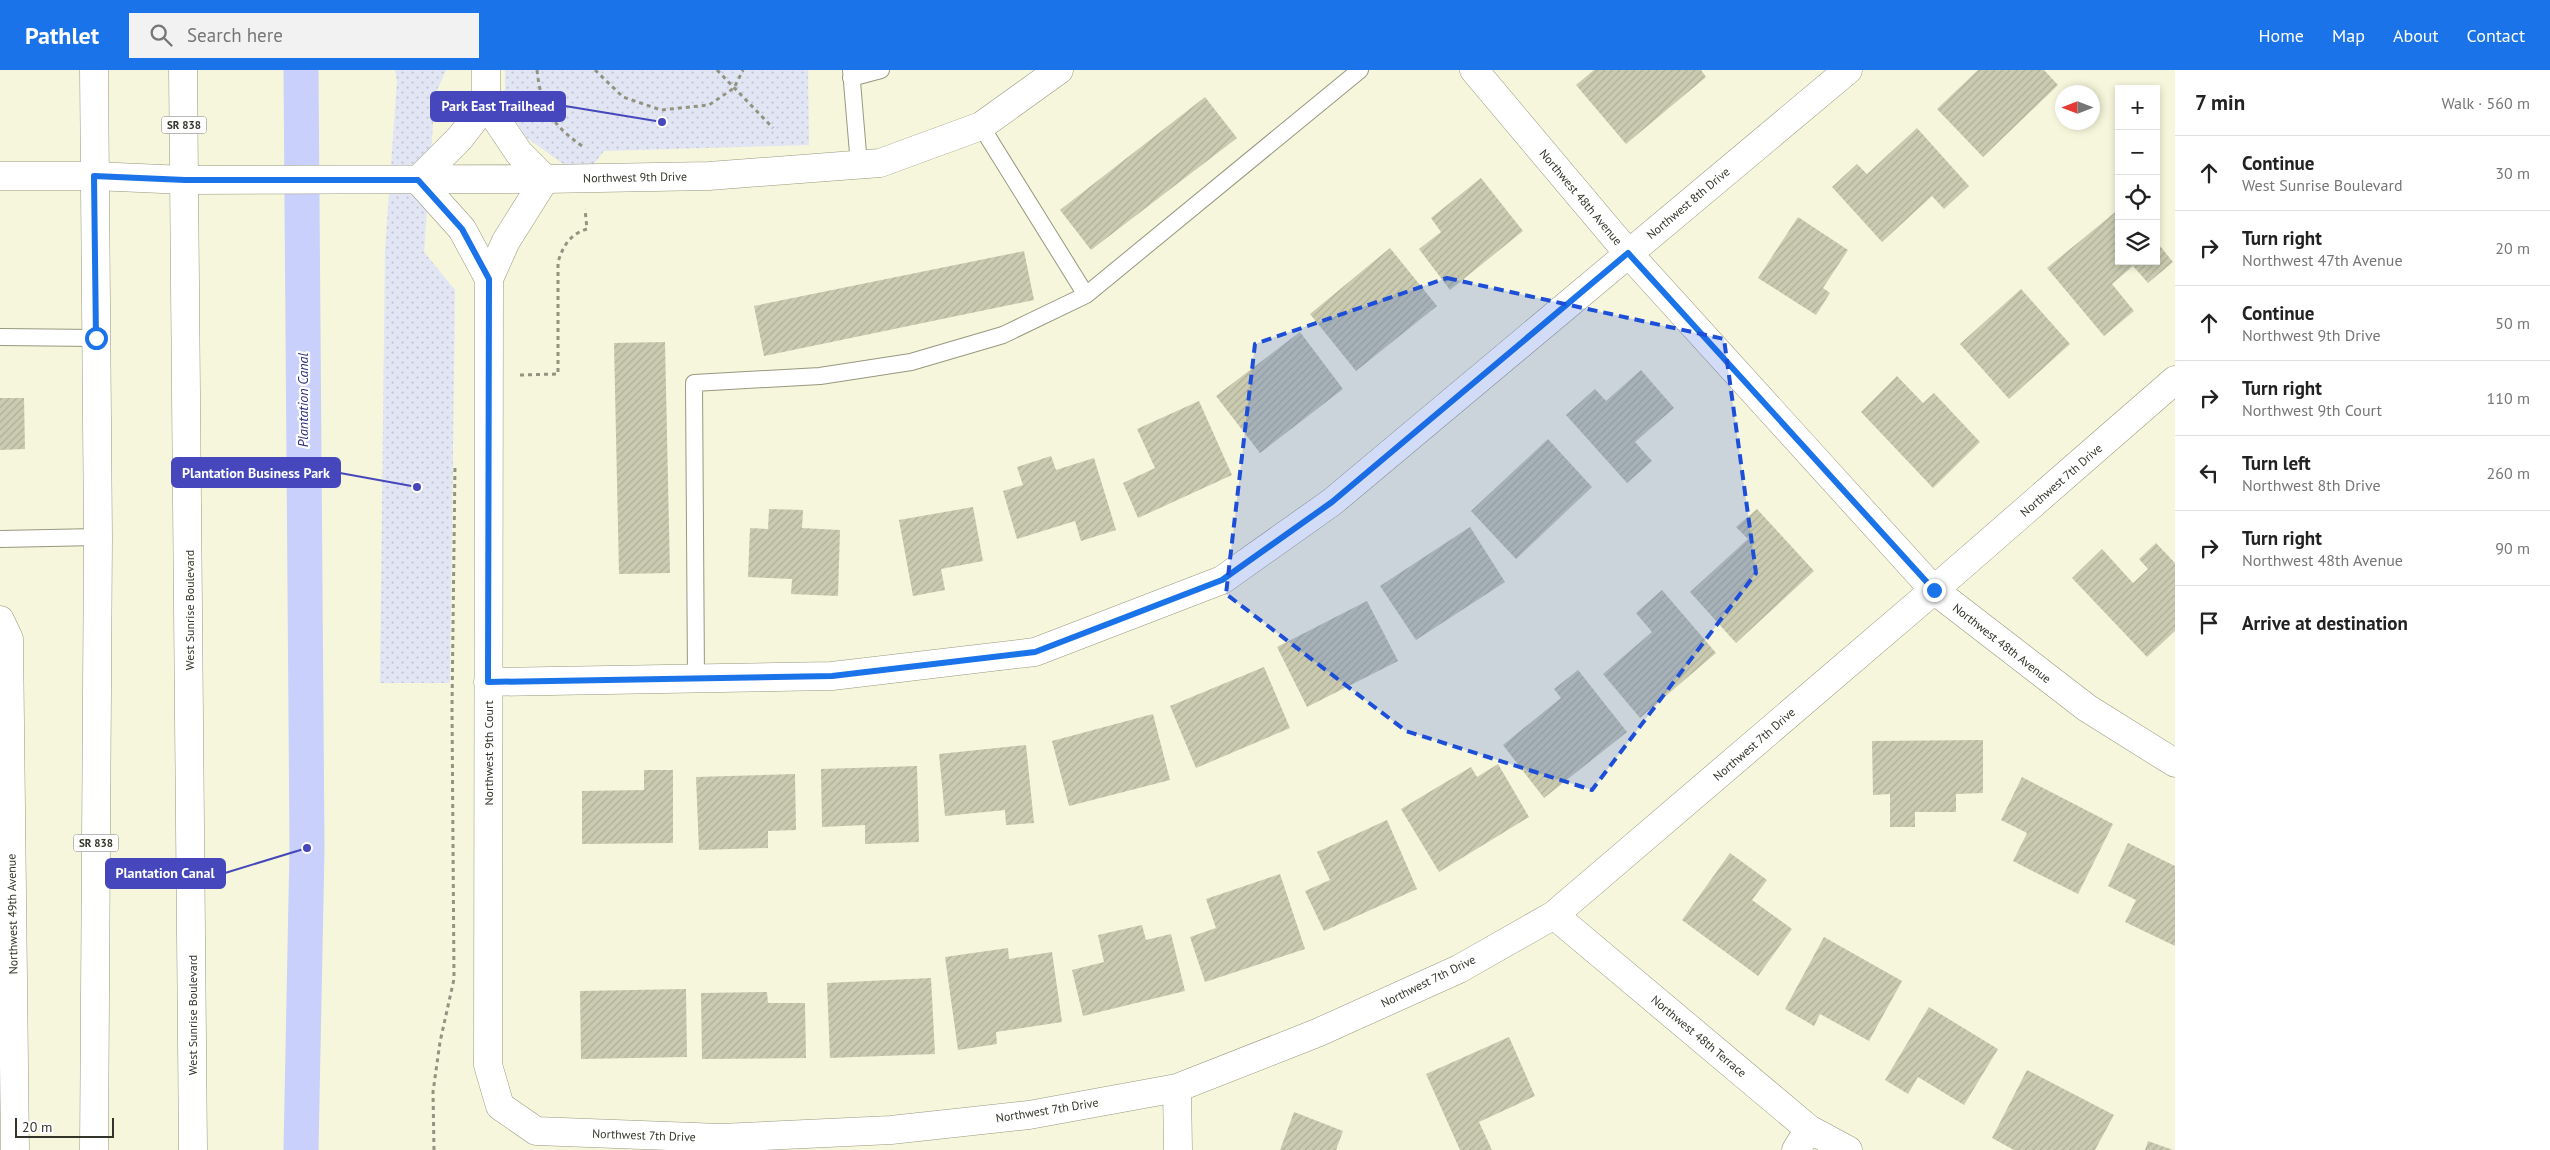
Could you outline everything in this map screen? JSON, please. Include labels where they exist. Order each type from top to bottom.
[{"type":"street","name":"SR 838","points":[[94,70],[98,537],[94,1150]]},
{"type":"street","name":"West Sunrise Boulevard","points":[[183,70],[192,1150]]},
{"type":"street","points":[[486,70],[486,104],[519,153],[545,179]]},
{"type":"street","name":"Northwest 9th Drive","points":[[0,176],[94,176],[185,180],[545,179],[709,176],[880,163],[982,126],[1059,70]]},
{"type":"street","name":"Northwest 48th Avenue","points":[[1474,70],[1628,253],[1934,590],[2087,708],[2175,763]]},
{"type":"street","name":"Northwest 8th Drive","points":[[488,682],[832,676],[1035,652],[1222,580],[1332,502],[1848,70]]},
{"type":"street","points":[[412,180],[460,138],[486,104]]},
{"type":"street","name":"Northwest 9th Court","points":[[500,1106],[488,1065],[489,279],[506,241],[545,179]]},
{"type":"street","name":"Northwest 9th Court","points":[[412,180],[462,229],[489,279]]},
{"type":"street","name":"Northwest 7th Drive","points":[[500,1106],[536,1131],[721,1144],[891,1130],[1019,1116],[1177,1088],[1318,1033],[1459,969],[1554,915],[1934,590],[2175,380]]},
{"type":"street","name":"Northwest 49th Avenue","points":[[0,620],[8,638],[15,1150]]},
{"type":"street","name":"Northwest 48th Terrace","points":[[1554,915],[1803,1139],[1848,1150]]},
{"type":"street","points":[[1177,1088],[1178,1150]]},
{"type":"lane","points":[[859,165],[851,74],[881,70]]},
{"type":"lane","points":[[696,678],[694,383],[820,376],[911,362],[1003,335],[1086,295],[1360,70]]},
{"type":"lane","points":[[982,126],[1086,295]]},
{"type":"lane","points":[[0,338],[96,338]]},
{"type":"lane","points":[[0,539],[98,537]]},
{"type":"path","points":[[489,375],[558,374],[558,262],[562,248],[578,232],[587,229],[583,178],[583,147],[556,125],[546,109],[540,94],[537,70]]},
{"type":"path","points":[[595,70],[624,97],[661,110],[709,105],[734,88],[743,70]]},
{"type":"path","points":[[717,70],[773,128]]},
{"type":"path","points":[[434,1150],[434,1092],[440,1042],[454,979],[452,708],[455,464]]},
{"type":"highlighted area","points":[[1447,278],[1724,339],[1756,573],[1592,790],[1406,731],[1226,594],[1255,344]]},
{"type":"shaded area","points":[[395,70],[446,70],[435,95],[424,252],[455,290],[450,683],[380,683],[385,250],[397,81]]},
{"type":"shaded area","points":[[505,70],[808,70],[809,145],[604,151],[583,178],[527,138],[505,105]]},
{"type":"building","points":[[1594,70],[1701,70],[1706,77],[1626,144],[1576,85]]},
{"type":"building","points":[[1978,70],[2044,70],[2058,85],[2055,85],[2055,88],[1983,157],[1937,109]]},
{"type":"building","points":[[1205,97],[1237,138],[1091,250],[1060,210]]},
{"type":"building","points":[[1917,128],[1969,186],[1944,209],[1932,196],[1882,242],[1832,187],[1857,164],[1867,174]]},
{"type":"building","points":[[1481,178],[1523,231],[1450,290],[1419,249],[1441,232],[1431,218]]},
{"type":"building","points":[[2115,212],[2115,265],[2160,265],[2160,246],[2173,262],[2148,283],[2133,266],[2112,284],[2134,311],[2104,336],[2047,268]]},
{"type":"building","points":[[1798,217],[1848,250],[1823,288],[1830,293],[1816,315],[1758,278]]},
{"type":"building","points":[[1390,248],[1437,306],[1356,371],[1310,314]]},
{"type":"building","points":[[1024,251],[1034,300],[764,356],[754,306]]},
{"type":"building","points":[[2021,289],[2070,344],[2009,399],[1960,344]]},
{"type":"building","points":[[1300,332],[1343,389],[1260,453],[1216,396]]},
{"type":"building","points":[[665,342],[670,573],[619,574],[614,343]]},
{"type":"building","points":[[1641,370],[1674,408],[1635,442],[1652,461],[1627,483],[1566,415],[1595,389],[1606,401]]},
{"type":"building","points":[[1897,376],[1923,403],[1934,393],[1980,442],[1933,488],[1861,412]]},
{"type":"building","points":[[0,398],[24,398],[25,449],[0,450]]},
{"type":"building","points":[[1199,401],[1232,475],[1138,518],[1123,483],[1155,468],[1137,429]]},
{"type":"building","points":[[1548,439],[1592,487],[1516,559],[1471,511]]},
{"type":"building","points":[[1051,456],[1056,470],[1094,458],[1116,530],[1081,541],[1075,521],[1017,539],[1003,491],[1023,485],[1017,467]]},
{"type":"building","points":[[973,507],[983,561],[941,569],[945,590],[913,596],[899,520]]},
{"type":"building","points":[[769,509],[803,510],[802,528],[840,530],[838,596],[791,594],[792,579],[748,577],[750,528],[768,529]]},
{"type":"building","points":[[1757,509],[1814,571],[1736,643],[1690,592],[1748,539],[1736,527]]},
{"type":"building","points":[[1470,527],[1505,582],[1416,640],[1380,586]]},
{"type":"building","points":[[2156,543],[2175,563],[2175,631],[2147,657],[2072,578],[2102,549],[2133,583],[2148,569],[2139,559]]},
{"type":"building","points":[[1662,590],[1716,653],[1640,718],[1603,674],[1652,632],[1636,613]]},
{"type":"building","points":[[1367,601],[1398,661],[1307,707],[1277,647]]},
{"type":"building","points":[[1264,667],[1290,728],[1196,768],[1170,706]]},
{"type":"building","points":[[1578,670],[1627,732],[1544,798],[1503,745],[1561,698],[1554,689]]},
{"type":"building","points":[[1153,714],[1170,780],[1069,806],[1052,741]]},
{"type":"building","points":[[1983,740],[1983,793],[1956,794],[1956,812],[1915,812],[1915,827],[1890,827],[1890,794],[1873,795],[1872,741]]},
{"type":"building","points":[[1026,745],[1034,823],[1006,825],[1005,810],[945,816],[939,754]]},
{"type":"building","points":[[1498,764],[1529,817],[1439,872],[1401,809],[1471,767],[1477,777]]},
{"type":"building","points":[[917,766],[919,842],[865,844],[865,825],[822,827],[821,769]]},
{"type":"building","points":[[644,770],[673,770],[673,843],[582,844],[582,791],[644,790]]},
{"type":"building","points":[[795,774],[796,830],[768,831],[768,848],[699,850],[696,777]]},
{"type":"building","points":[[2022,777],[2113,824],[2078,894],[2013,861],[2027,833],[2001,820]]},
{"type":"building","points":[[1387,820],[1417,889],[1324,931],[1305,891],[1330,880],[1317,852]]},
{"type":"building","points":[[2128,843],[2175,866],[2175,946],[2125,922],[2136,900],[2108,886]]},
{"type":"building","points":[[1730,853],[1767,880],[1752,900],[1792,929],[1758,976],[1682,920]]},
{"type":"building","points":[[1280,874],[1305,949],[1205,982],[1190,937],[1216,928],[1206,899]]},
{"type":"building","points":[[1142,925],[1146,940],[1171,934],[1185,991],[1083,1016],[1072,970],[1104,962],[1098,935]]},
{"type":"building","points":[[1824,937],[1902,981],[1869,1041],[1820,1014],[1814,1026],[1785,1009]]},
{"type":"building","points":[[1008,948],[1009,959],[1052,952],[1062,1022],[996,1032],[997,1044],[958,1050],[945,957]]},
{"type":"building","points":[[931,978],[935,1054],[830,1058],[827,983]]},
{"type":"building","points":[[686,989],[687,1057],[581,1059],[580,991]]},
{"type":"building","points":[[767,992],[768,1003],[805,1003],[806,1058],[702,1059],[701,993]]},
{"type":"building","points":[[1929,1007],[1998,1049],[1964,1105],[1918,1077],[1908,1094],[1885,1080]]},
{"type":"building","points":[[1509,1037],[1535,1096],[1479,1122],[1492,1150],[1460,1150],[1426,1074]]},
{"type":"building","points":[[2027,1070],[2114,1115],[2095,1150],[2014,1150],[1992,1138]]},
{"type":"building","points":[[1294,1112],[1343,1131],[1336,1150],[1280,1150]]},
{"type":"building","points":[[2148,1141],[2173,1150],[2145,1150]]},
{"type":"waterway","name":"Plantation Canal","points":[[301,70],[307,848],[301,1150]]},
{"type":"place","name":"Park East Trailhead","points":[[662,122]]},
{"type":"place","name":"Plantation Business Park","points":[[417,487]]},
{"type":"place","name":"Plantation Canal","points":[[307,848]]},
{"type":"route","points":[[96,338],[94,176],[185,180],[418,180],[462,229],[489,279],[488,682],[832,676],[1035,652],[1222,580],[1332,502],[1628,253],[1934,590]]}]
